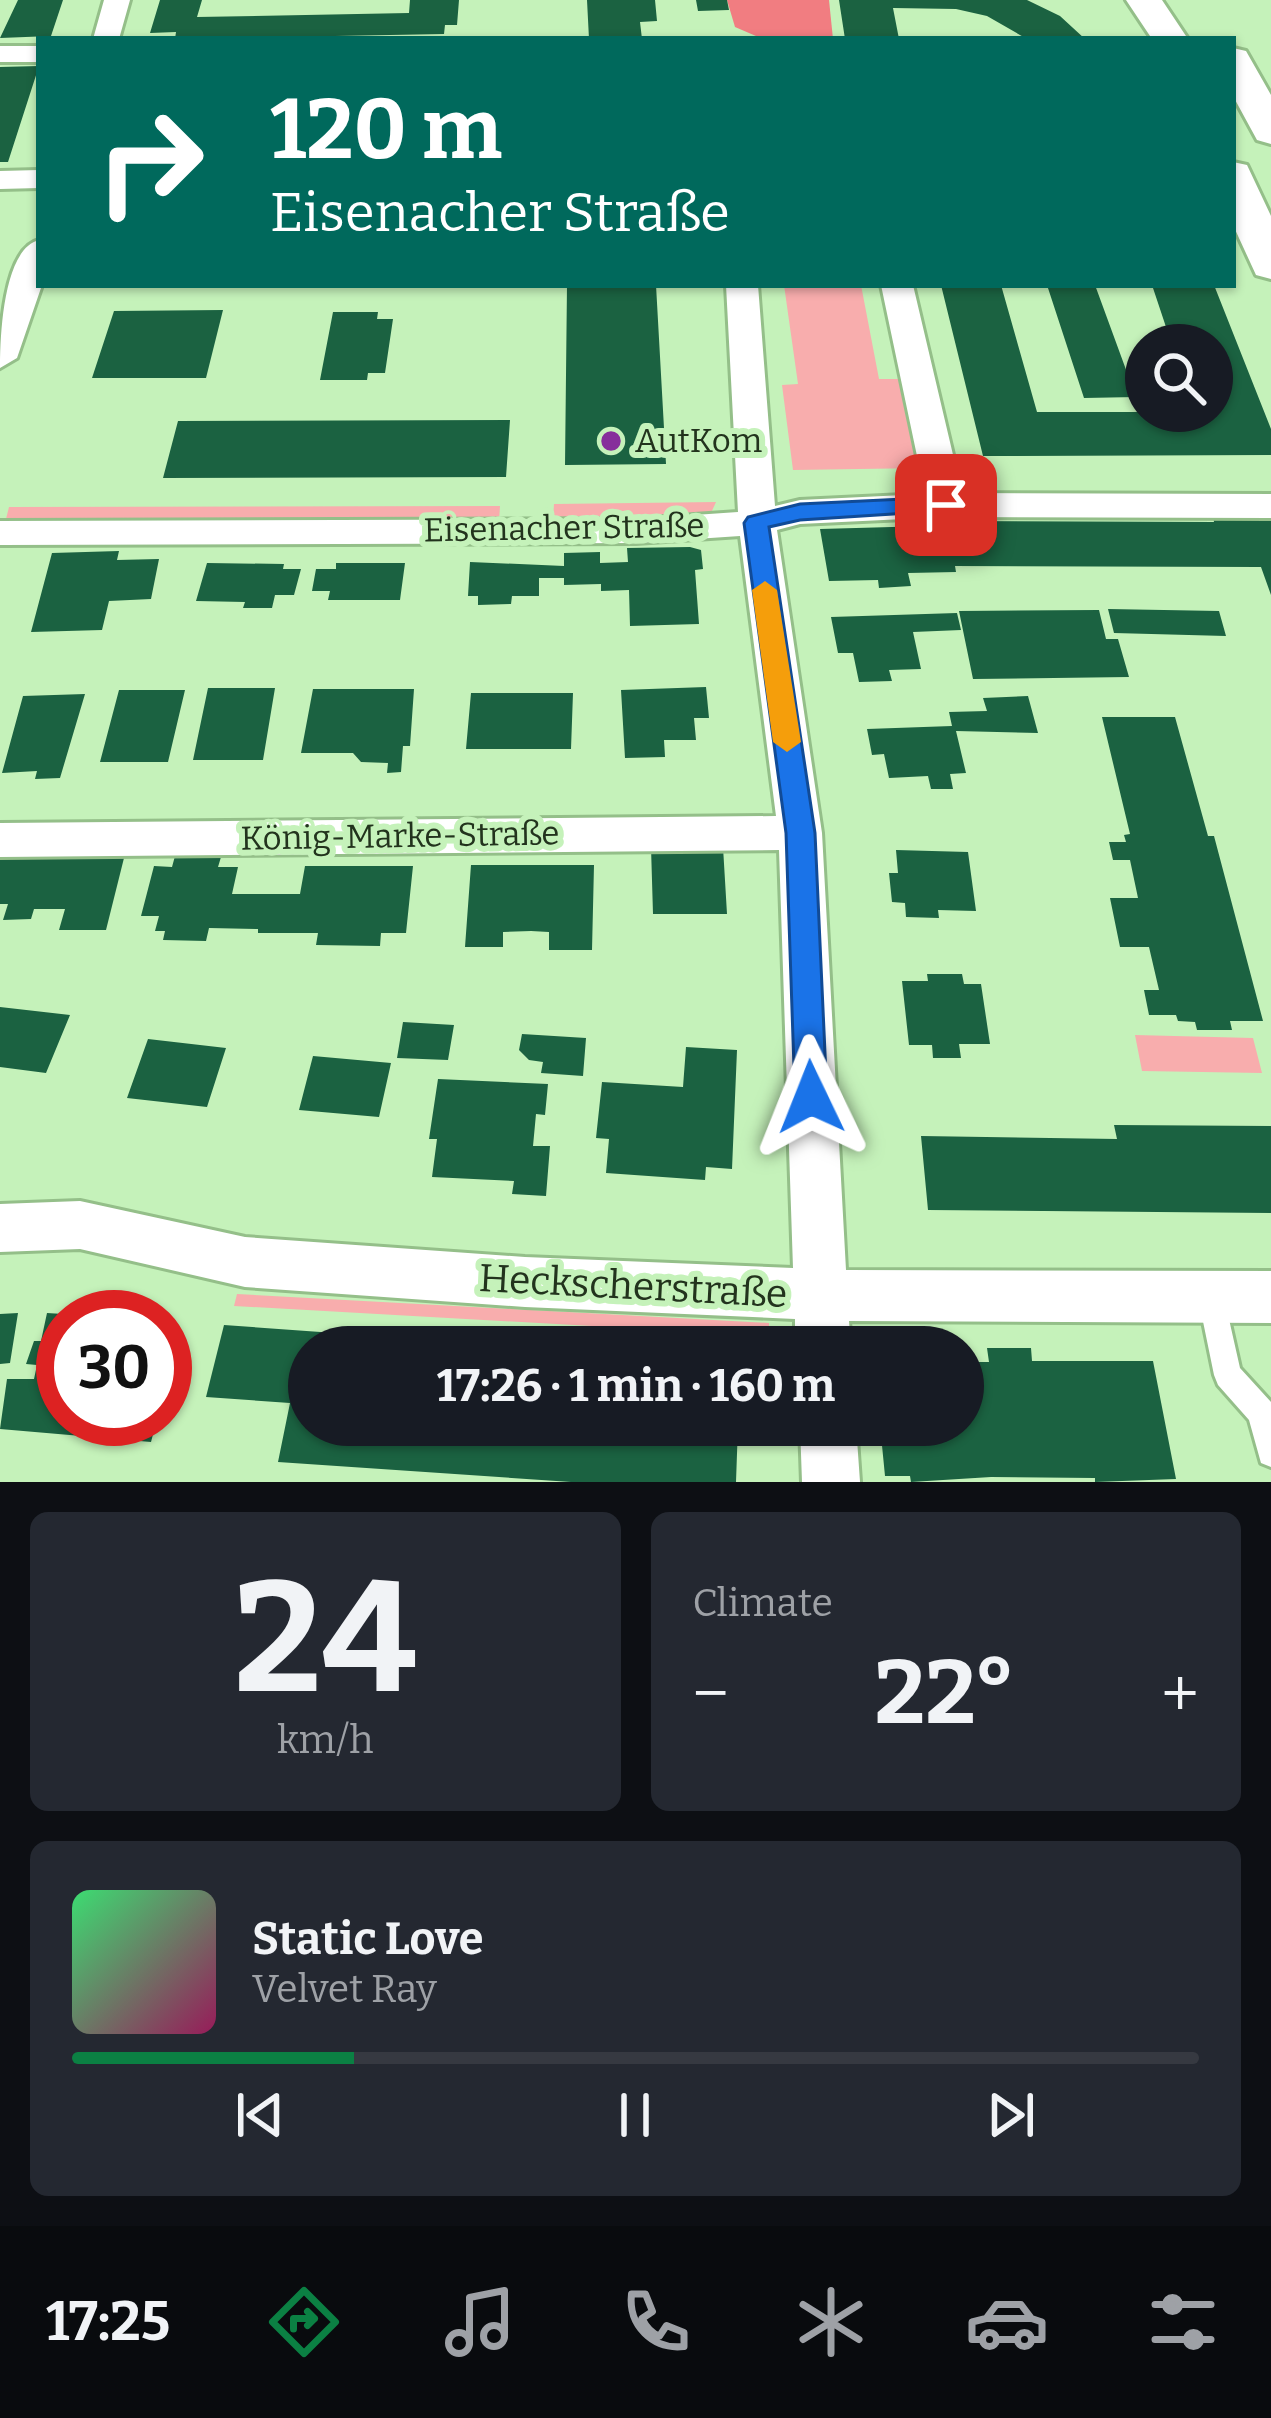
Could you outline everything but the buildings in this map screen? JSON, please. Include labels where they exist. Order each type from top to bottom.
[{"type":"main road","points":[[1144,0],[1168,36]]},
{"type":"main road","points":[[1236,72],[1271,132]]},
{"type":"main road","points":[[1236,181],[1271,266]]},
{"type":"street","points":[[107,36],[117,0]]},
{"type":"street","points":[[0,54],[36,54]]},
{"type":"street","points":[[0,180],[36,179]]},
{"type":"street","points":[[0,358],[36,257]]},
{"type":"street","points":[[742,288],[757,523],[800,833],[821,1321]]},
{"type":"street","points":[[898,288],[946,505]]},
{"type":"street","name":"Eisenacher Straße","points":[[0,533],[636,531],[757,523],[800,512],[946,505],[1271,506]]},
{"type":"street","name":"König-Marke-Straße","points":[[0,840],[800,833]]},
{"type":"street","name":"Heckscherstraße","points":[[0,1228],[80,1225],[245,1262],[525,1282],[821,1321],[1271,1297]]},
{"type":"street","points":[[829,1446],[831,1482]]},
{"type":"lane","points":[[1211,1297],[1228,1375],[1262,1413],[1271,1453]]},
{"type":"shaded area","points":[[727,0],[829,0],[833,36],[756,36],[735,27]]},
{"type":"shaded area","points":[[784,288],[862,288],[879,379],[906,379],[925,468],[793,470],[782,385],[798,384]]},
{"type":"shaded area","points":[[716,502],[711,513],[553,520],[554,504]]},
{"type":"shaded area","points":[[500,506],[499,521],[6,519],[9,507]]},
{"type":"shaded area","points":[[1135,1035],[1253,1038],[1262,1073],[1142,1071]]},
{"type":"shaded area","points":[[237,1294],[769,1326],[591,1326],[234,1306]]},
{"type":"slow traffic","points":[[765,590],[787,742]]},
{"type":"place","name":"AutKom","points":[[611,441]]},
{"type":"route","points":[[811,1097],[800,833],[757,523],[800,512],[946,505]]}]
